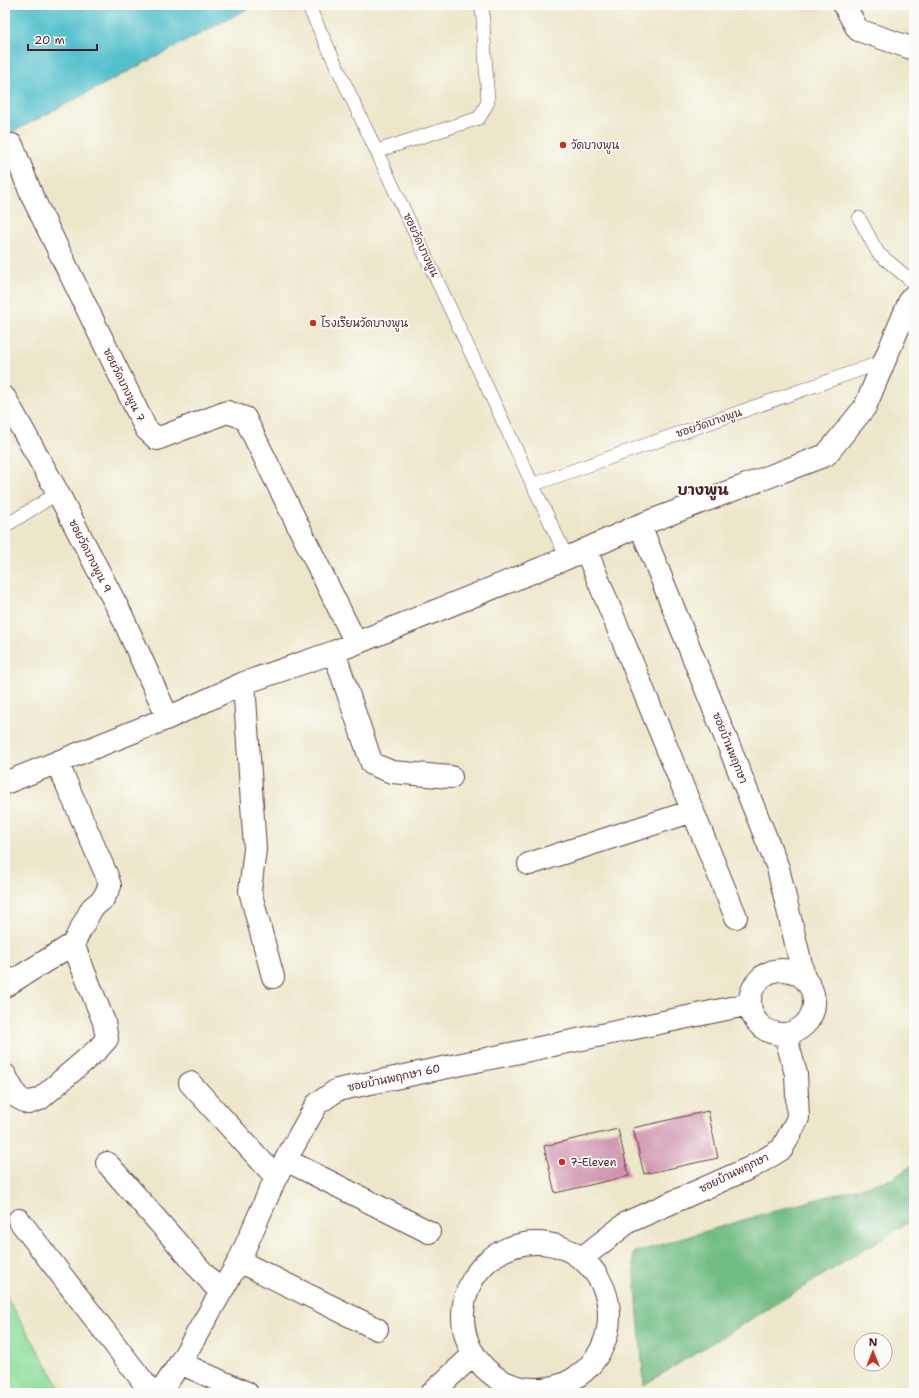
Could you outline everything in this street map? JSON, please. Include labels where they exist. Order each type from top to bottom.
[{"type":"street","points":[[844,5],[858,30],[914,48]]},
{"type":"street","name":"ซอยวัดบางพูน 7","points":[[12,145],[32,196],[146,429],[157,439],[227,412],[245,418],[356,643]]},
{"type":"street","points":[[5,783],[168,718],[244,683],[334,652],[576,554],[640,525],[826,455],[865,407],[911,298],[914,296]]},
{"type":"street","name":"ซอยวัดบางพูน 9","points":[[5,398],[58,493],[121,614],[168,718]]},
{"type":"street","name":"ซอยบ้านพฤกษา","points":[[582,1258],[628,1222],[752,1167],[782,1149],[798,1118],[796,1074],[785,1034],[797,1030],[807,1023],[813,1012],[815,999],[812,986],[804,977],[778,868],[640,525]]},
{"type":"street","points":[[576,554],[693,811],[736,917]]},
{"type":"street","points":[[334,652],[372,764],[392,772],[451,777]]},
{"type":"street","points":[[244,683],[255,849],[250,891],[273,977]]},
{"type":"street","points":[[5,986],[73,944],[92,908],[103,899],[110,886],[108,876],[57,762]]},
{"type":"street","points":[[529,864],[693,811]]},
{"type":"street","points":[[5,1075],[17,1097],[28,1103],[40,1099],[98,1049],[107,1039],[104,1022],[73,944]]},
{"type":"street","points":[[785,1034],[772,1032],[761,1026],[752,1016],[750,1004],[752,992],[758,980],[768,973],[780,969],[793,971],[804,977]]},
{"type":"street","name":"ซอยบ้านพฤกษา 60","points":[[160,1393],[180,1363],[239,1261],[281,1168],[318,1104],[337,1090],[750,1004]]},
{"type":"street","points":[[190,1083],[281,1168],[429,1232]]},
{"type":"street","points":[[107,1163],[220,1292]]},
{"type":"street","points":[[19,1220],[152,1393]]},
{"type":"street","points":[[527,1243],[556,1245],[582,1258],[600,1280],[606,1293],[610,1321],[607,1335],[595,1360],[574,1379],[549,1390],[510,1384],[489,1372],[474,1354],[465,1334],[463,1312],[465,1298],[470,1284],[488,1261],[513,1246],[527,1243]]},
{"type":"street","points":[[239,1261],[376,1330]]},
{"type":"street","points":[[432,1393],[474,1354]]},
{"type":"street","points":[[180,1363],[247,1393]]},
{"type":"lane","name":"ซอยวัดบางพูน","points":[[308,5],[532,485],[576,554]]},
{"type":"lane","points":[[377,151],[479,118],[488,102],[482,5]]},
{"type":"lane","points":[[859,218],[878,254],[914,283]]},
{"type":"lane","name":"ซอยวัดบางพูน","points":[[532,485],[885,361]]},
{"type":"lane","points":[[5,526],[58,493]]},
{"type":"green space","points":[[914,1164],[914,1219],[644,1385],[633,1253],[770,1212],[892,1179]]},
{"type":"green space","points":[[5,1294],[63,1393],[5,1393]]},
{"type":"water","points":[[5,5],[255,5],[5,136]]},
{"type":"building","points":[[708,1111],[718,1158],[644,1174],[633,1128]]},
{"type":"building","points":[[618,1129],[629,1176],[555,1193],[544,1146]]},
{"type":"place","name":"วัดบางพูน","points":[[563,145]]},
{"type":"place","name":"โรงเรียนวัดบางพูน","points":[[313,323]]},
{"type":"place","name":"7-Eleven","points":[[562,1162]]},
{"type":"district","name":"บางพูน","points":[[703,490]]}]
